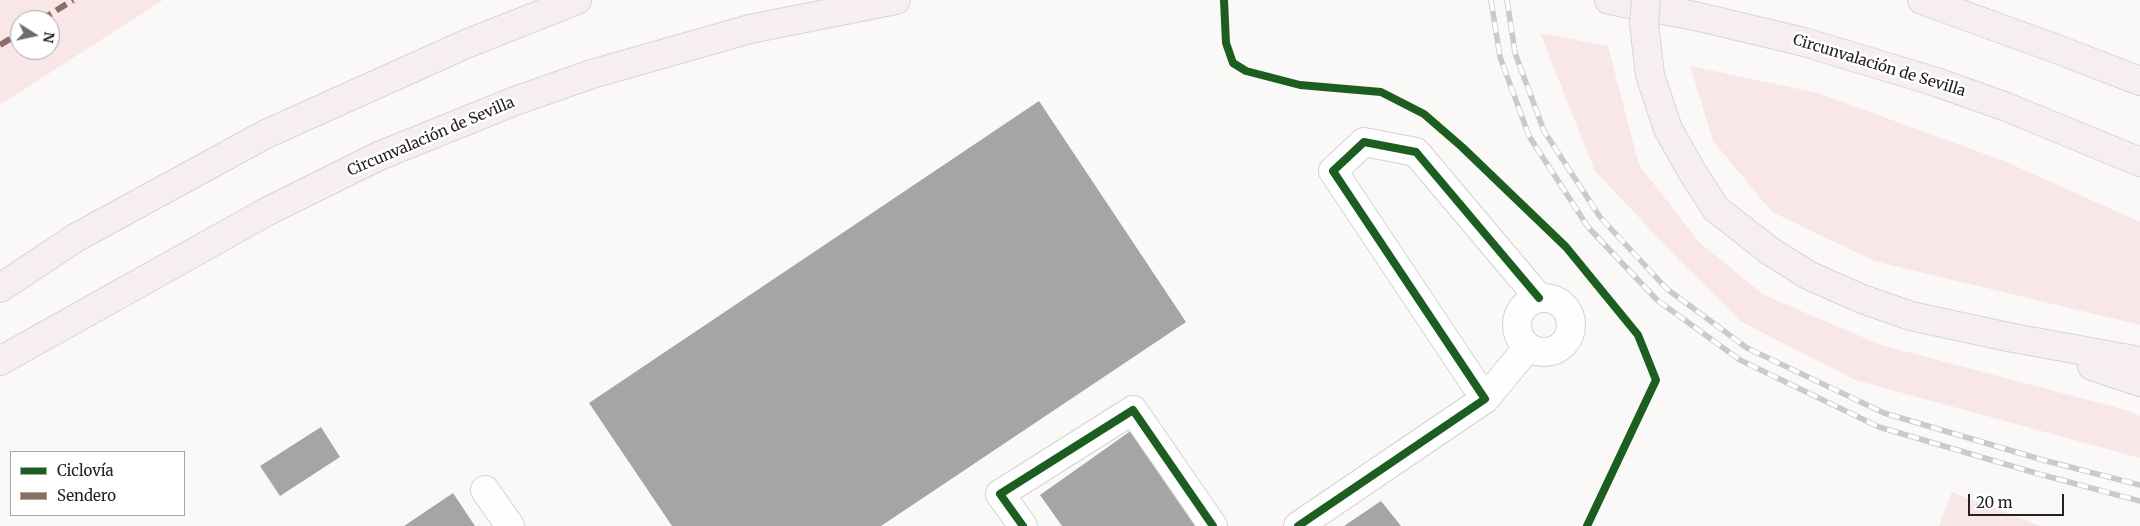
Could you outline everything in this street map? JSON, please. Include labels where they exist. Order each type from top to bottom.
[{"type":"highway","points":[[0,288],[76,237],[266,134],[466,44],[577,0]]},
{"type":"highway","name":"Circunvalación de Sevilla","points":[[0,361],[268,211],[379,156],[515,101],[611,68],[750,29],[896,0]]},
{"type":"highway","name":"Circunvalación de Sevilla","points":[[1609,0],[1695,16],[1804,42],[1933,81],[2078,135],[2140,162]]},
{"type":"highway","points":[[1646,0],[1644,24],[1650,75],[1668,129],[1716,209],[1770,251],[1808,275],[1862,299],[1911,316],[2008,337],[2140,361]]},
{"type":"highway","points":[[1922,0],[2054,48],[2140,82]]},
{"type":"highway","points":[[2008,337],[2140,382]]},
{"type":"street","points":[[1485,400],[1333,171],[1364,142],[1416,152],[1539,298]]},
{"type":"street","points":[[1539,298],[1556,300],[1569,313],[1571,330],[1568,339],[1555,350],[1537,352],[1528,347],[1518,333],[1519,315],[1530,301],[1539,298]]},
{"type":"street","points":[[1298,526],[1485,400],[1528,347]]},
{"type":"street","points":[[1023,526],[1000,494],[1133,410],[1213,526]]},
{"type":"street","points":[[485,490],[510,526]]},
{"type":"shaded area","points":[[0,0],[163,0],[0,105]]},
{"type":"shaded area","points":[[1540,33],[1608,46],[1639,165],[1699,242],[1764,295],[1881,345],[2126,410],[2140,416],[2140,458],[1855,380],[1742,322],[1677,258],[1595,171]]},
{"type":"shaded area","points":[[1690,66],[1818,93],[2004,161],[2140,222],[2140,325],[1874,261],[1772,212],[1713,141]]},
{"type":"shaded area","points":[[1952,492],[2040,526],[1939,526]]},
{"type":"building","points":[[1039,101],[1186,322],[881,526],[672,526],[589,403]]},
{"type":"building","points":[[321,427],[340,457],[280,496],[260,466]]},
{"type":"building","points":[[1132,430],[1199,526],[1062,526],[1040,495]]},
{"type":"building","points":[[453,493],[475,526],[404,526]]},
{"type":"building","points":[[1381,501],[1401,526],[1344,526]]},
{"type":"railway","points":[[1491,0],[1500,57],[1529,136],[1588,227],[1657,300],[1740,360],[1879,427],[2039,474],[2140,501]]},
{"type":"railway","points":[[1507,0],[1515,53],[1544,131],[1600,217],[1667,289],[1747,348],[1884,413],[2043,460],[2140,485]]},
{"type":"marked path","points":[[57,10],[73,0]]},
{"type":"marked path","points":[[0,45],[10,39]]},
{"type":"cycle path","points":[[1224,0],[1226,43],[1233,63],[1246,71],[1300,85],[1381,92],[1424,114],[1462,147],[1566,247],[1638,335],[1656,380],[1587,526]]},
{"type":"cycle path","points":[[1298,526],[1485,399],[1333,171],[1364,142],[1416,152],[1539,298]]},
{"type":"cycle path","points":[[1023,526],[1000,494],[1133,410],[1213,526]]}]
